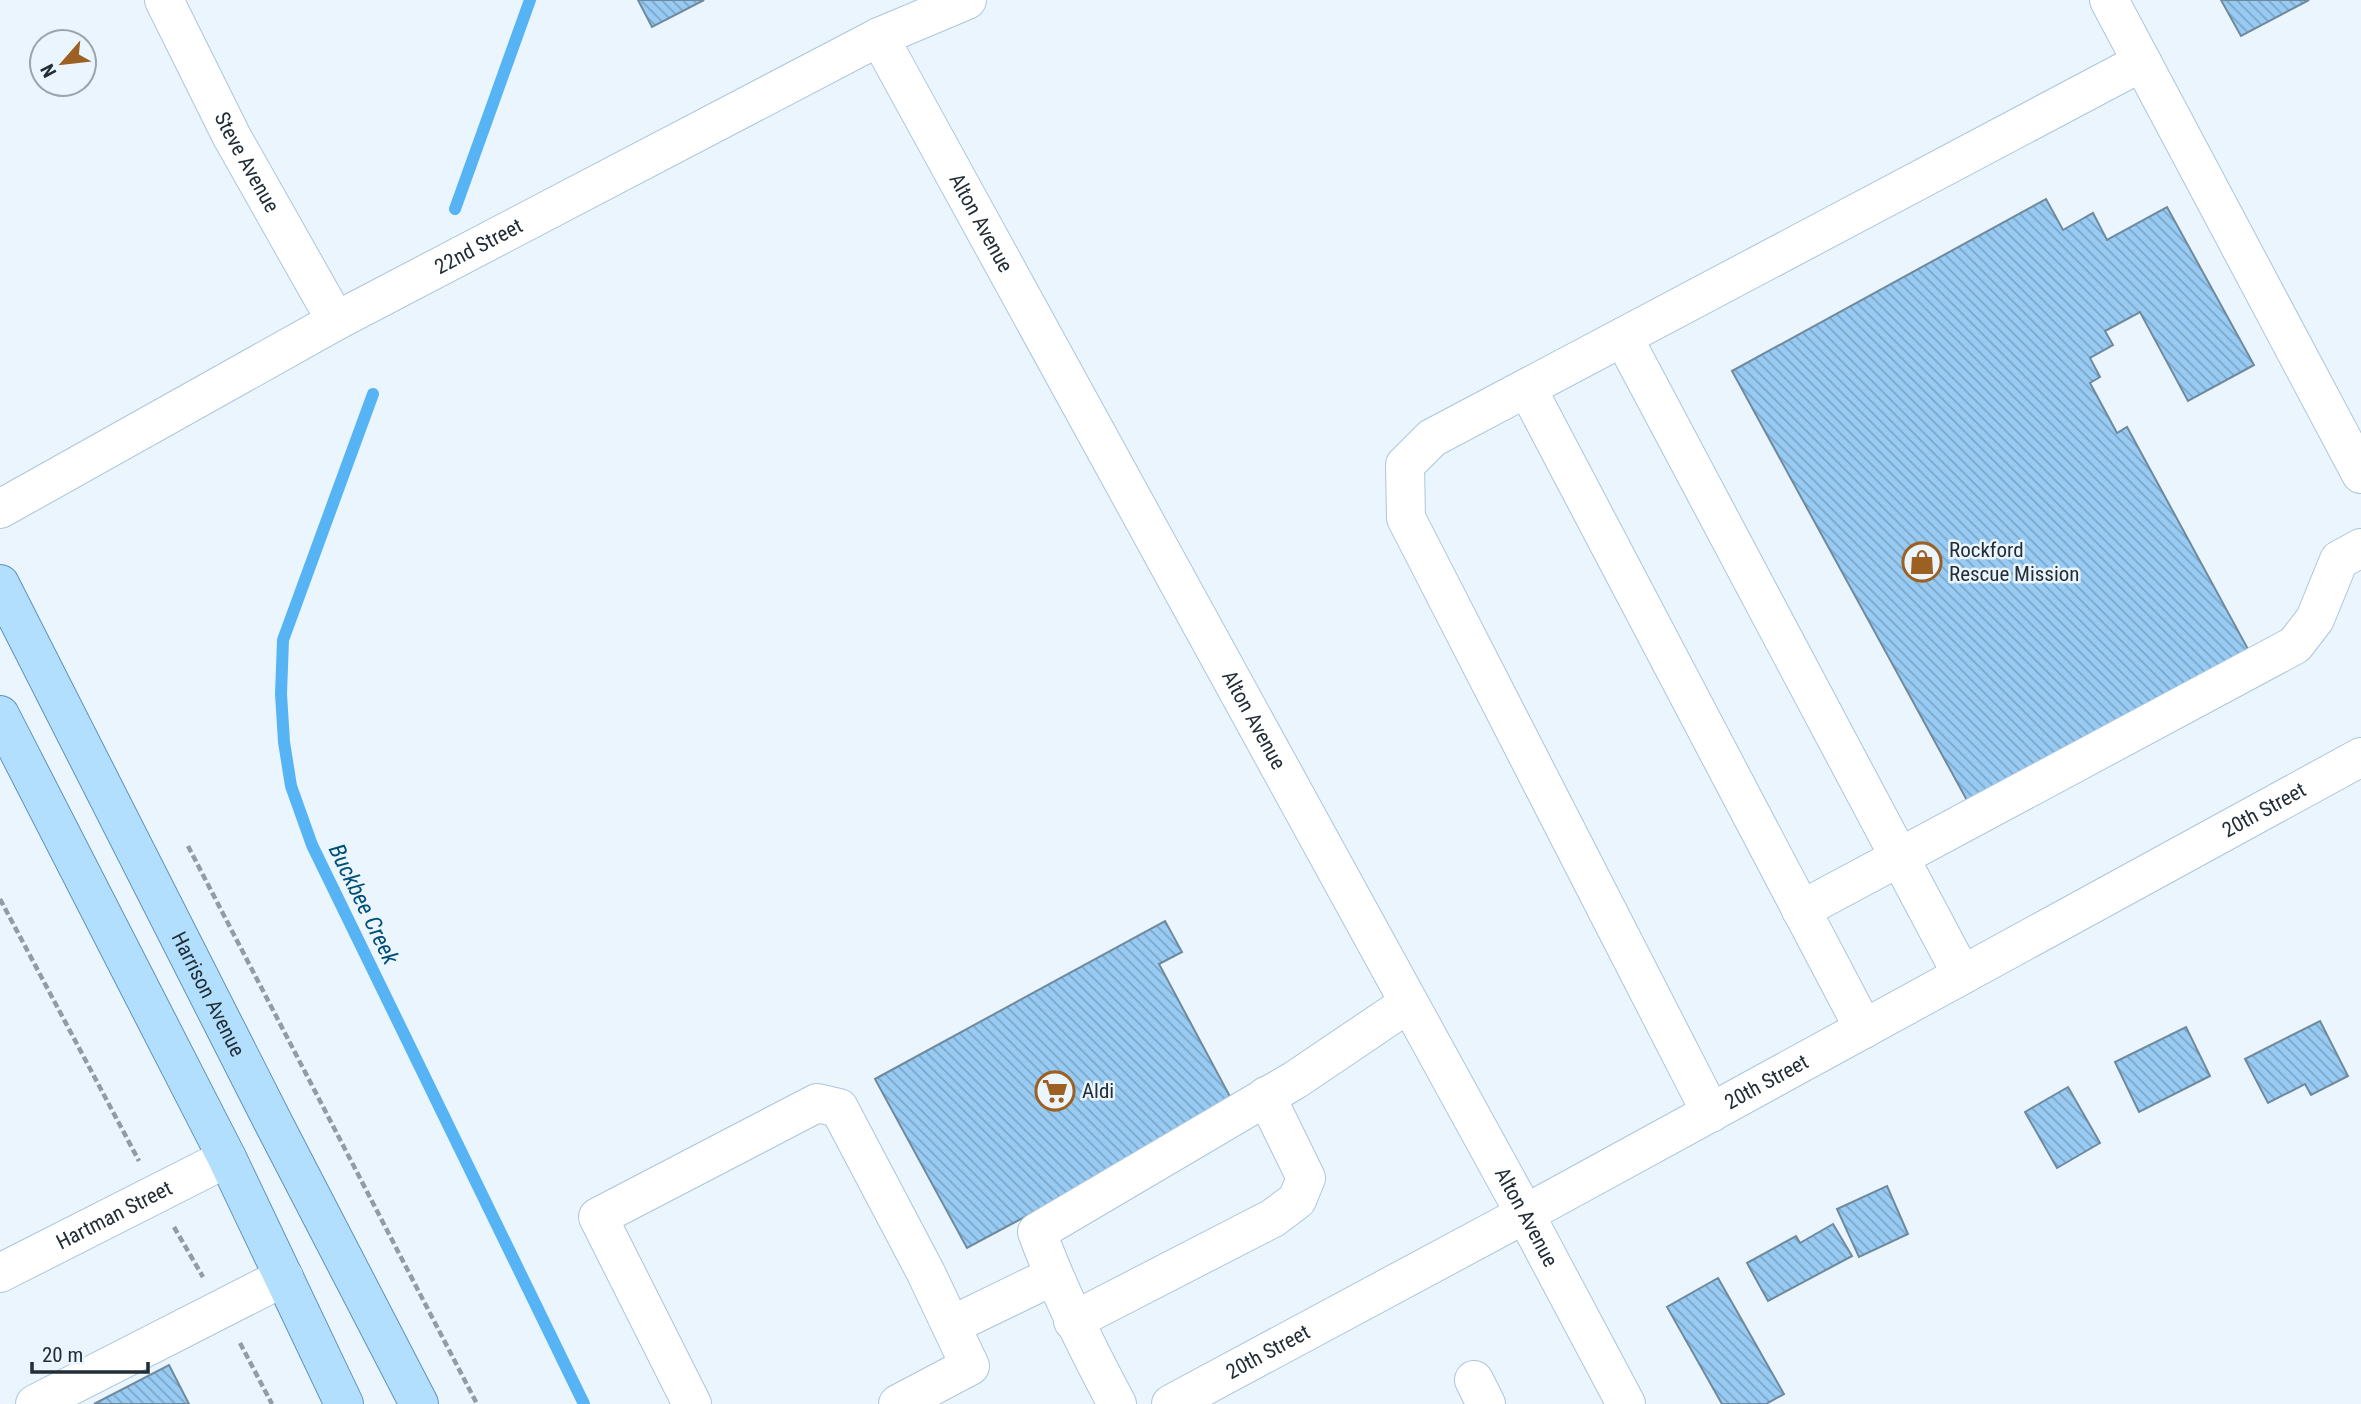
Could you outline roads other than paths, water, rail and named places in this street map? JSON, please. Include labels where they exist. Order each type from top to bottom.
[{"type":"main road","name":"Harrison Avenue","points":[[0,584],[419,1404]]},
{"type":"main road","points":[[0,715],[228,1158],[344,1404]]},
{"type":"street","name":"Steve Avenue","points":[[164,0],[232,137],[336,321]]},
{"type":"street","points":[[2109,0],[2361,474]]},
{"type":"street","name":"22nd Street","points":[[0,509],[336,321],[879,37],[949,4]]},
{"type":"street","name":"Alton Avenue","points":[[879,37],[1525,1214],[1626,1404]]},
{"type":"street","points":[[1711,1112],[1406,518],[1405,465],[1432,438],[2142,62]]},
{"type":"street","points":[[1623,337],[1962,975]]},
{"type":"street","points":[[1527,388],[1864,1029]]},
{"type":"street","points":[[1801,910],[2295,645],[2315,619],[2339,560],[2361,548]]},
{"type":"street","name":"20th Street","points":[[1171,1404],[1525,1214],[2361,757]]},
{"type":"street","points":[[1117,1404],[1073,1321],[1037,1233],[1295,1080],[1409,1003]]},
{"type":"street","points":[[1073,1321],[1273,1218],[1297,1200],[1306,1178],[1266,1096]]},
{"type":"street","points":[[692,1404],[598,1217],[817,1103],[839,1108],[952,1325],[970,1366],[898,1404]]},
{"type":"street","name":"Hartman Street","points":[[0,1273],[228,1158]]},
{"type":"street","points":[[952,1325],[1053,1276]]},
{"type":"street","points":[[35,1404],[284,1277]]},
{"type":"waterway","points":[[455,209],[530,0]]},
{"type":"waterway","name":"Buckbee Creek","points":[[373,394],[283,640],[281,694],[284,742],[291,786],[312,845],[584,1404]]},
{"type":"place","name":"Rockford Rescue Mission","points":[[1922,562]]},
{"type":"place","name":"Aldi","points":[[1055,1091]]}]
